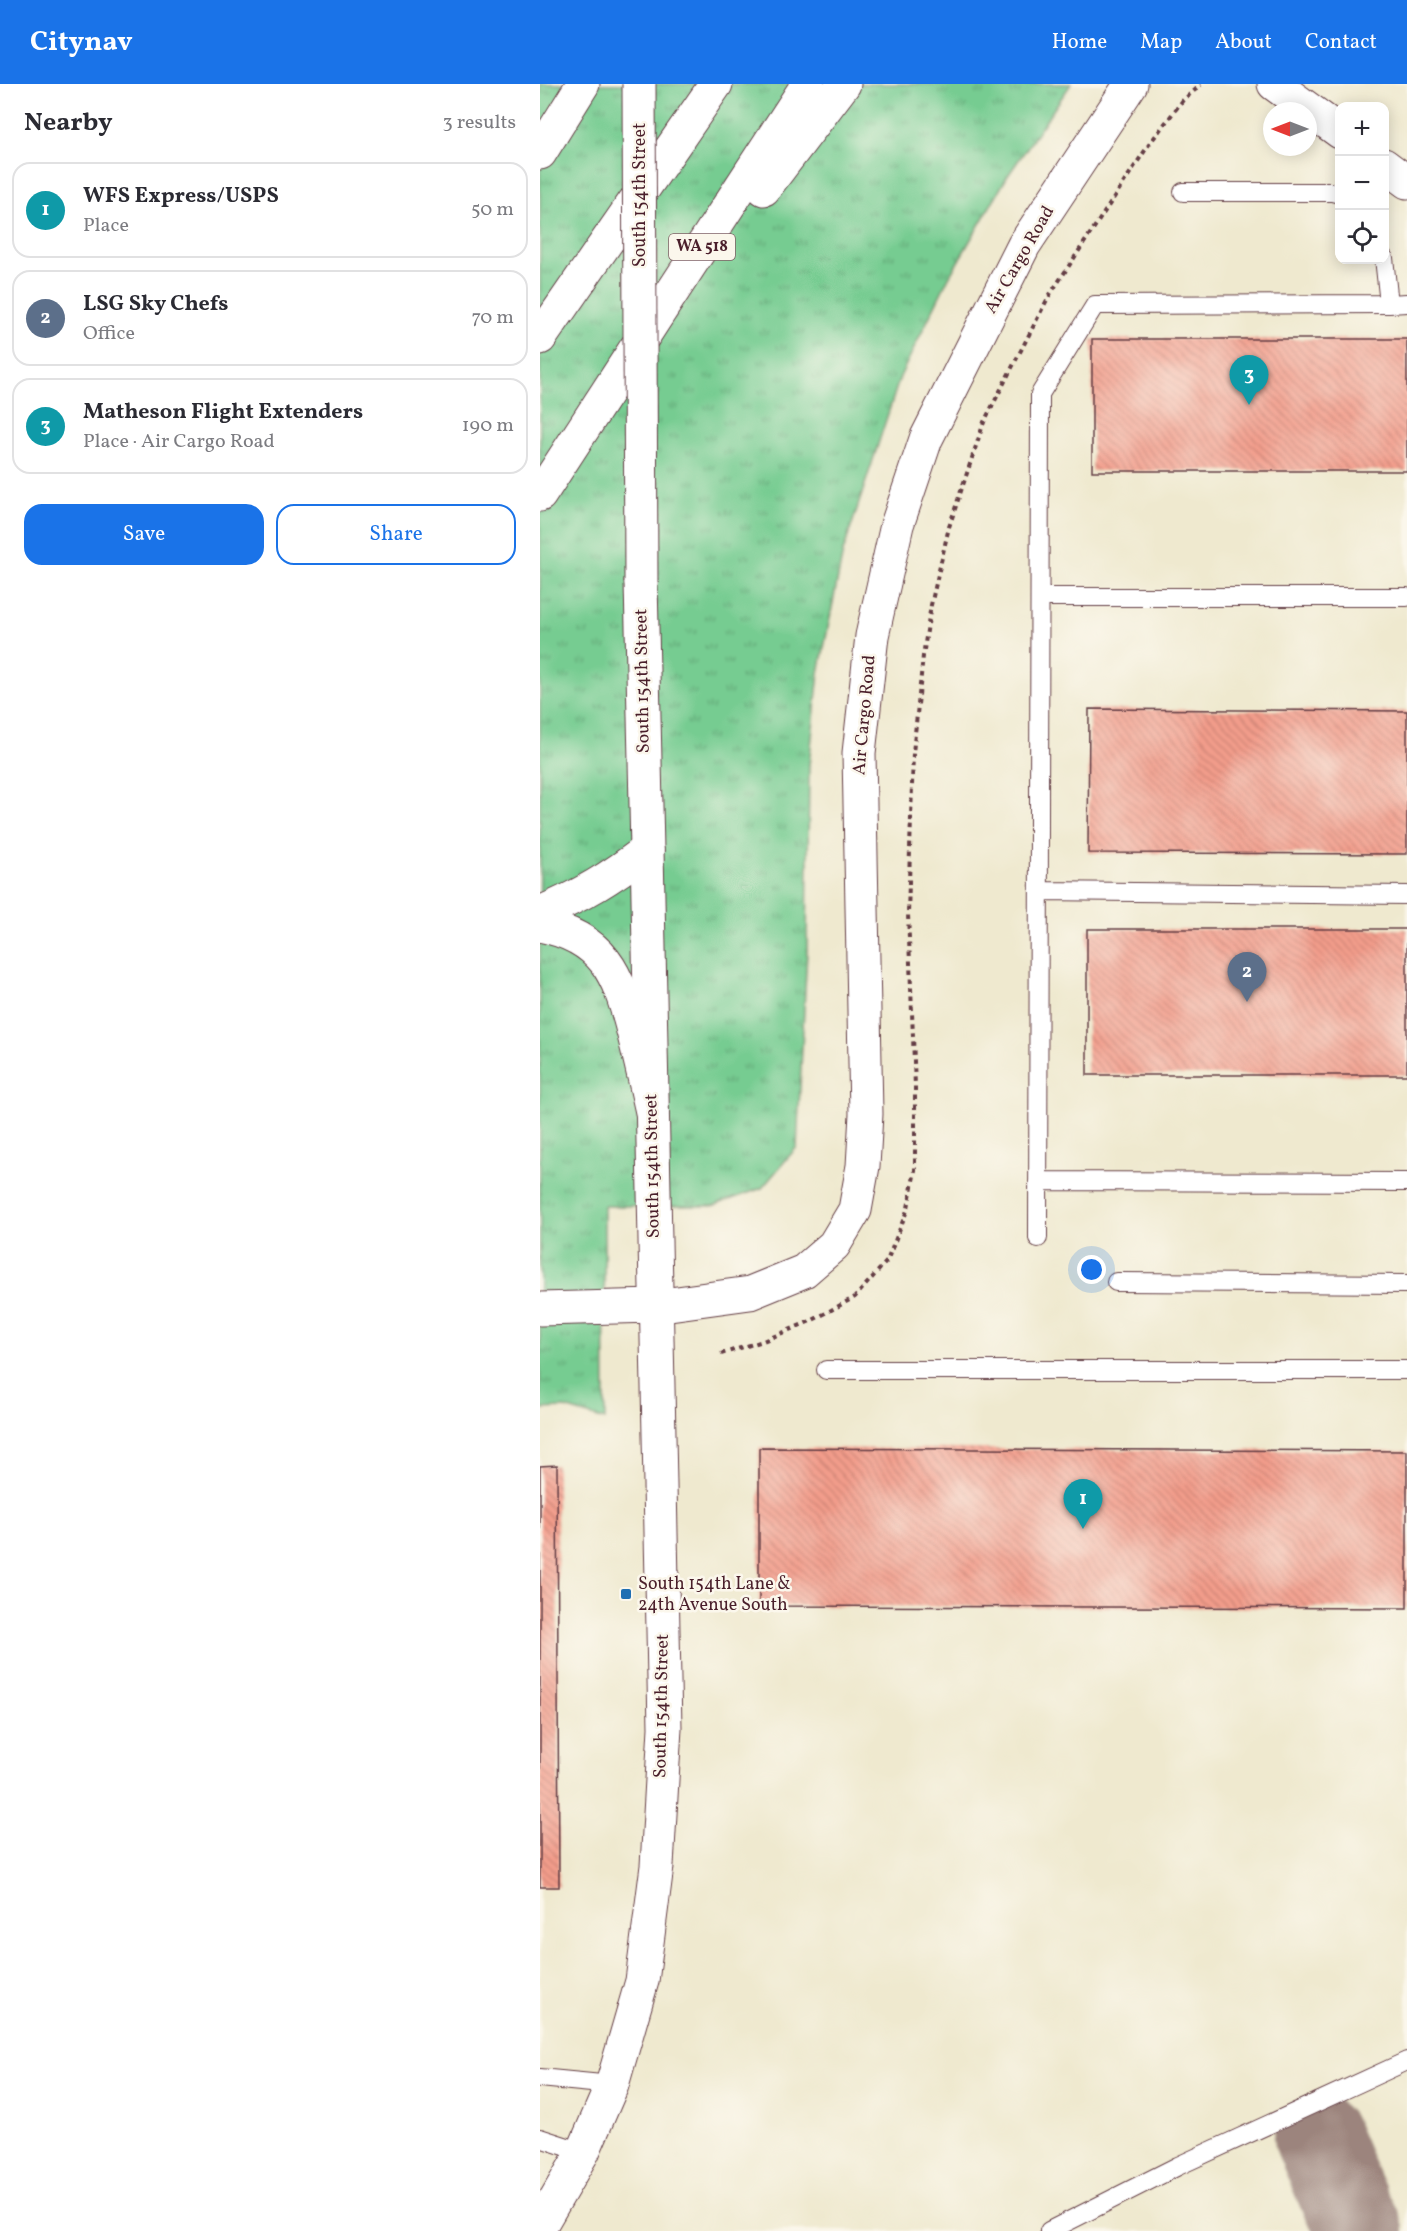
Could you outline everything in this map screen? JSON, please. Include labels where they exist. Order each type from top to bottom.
[{"type":"main road","points":[[540,153],[583,84]]},
{"type":"main road","name":"South 154th Street","points":[[540,2226],[583,2152],[612,2085],[642,1981],[657,1866],[666,1728],[641,582],[639,84]]},
{"type":"main road","points":[[540,338],[716,84]]},
{"type":"main road","name":"WA 518","points":[[540,495],[808,84]]},
{"type":"main road","points":[[596,411],[844,84]]},
{"type":"main road","name":"Air Cargo Road","points":[[540,1309],[656,1305],[750,1293],[804,1271],[834,1245],[855,1210],[863,1166],[866,1114],[859,753],[873,636],[897,525],[926,439],[1024,244],[1131,84]]},
{"type":"main road","points":[[1274,84],[1335,128]]},
{"type":"main road","points":[[1389,169],[1407,182]]},
{"type":"main road","points":[[540,913],[577,898],[607,880],[647,850]]},
{"type":"main road","points":[[540,925],[559,929],[579,938],[593,947],[610,966],[624,994],[652,1112]]},
{"type":"lane","points":[[1184,192],[1335,193]]},
{"type":"lane","points":[[1038,1238],[1040,394],[1095,305],[1398,303],[1386,264]]},
{"type":"lane","points":[[1040,597],[1407,597]]},
{"type":"lane","points":[[1039,891],[1407,895]]},
{"type":"lane","points":[[1038,1181],[1407,1182]]},
{"type":"lane","points":[[1116,1282],[1407,1284]]},
{"type":"lane","points":[[826,1370],[1407,1370]]},
{"type":"lane","points":[[1049,2231],[1178,2166],[1407,2061]]},
{"type":"lane","points":[[540,2078],[612,2085]]},
{"type":"lane","points":[[540,2138],[583,2152]]},
{"type":"path","points":[[721,1354],[763,1341],[813,1320],[855,1297],[887,1261],[908,1208],[915,1170],[915,1086],[908,914],[913,753],[931,605],[949,527],[984,422],[1049,296],[1150,143],[1183,100],[1201,85]]},
{"type":"green space","points":[[540,84],[1071,84],[1007,177],[949,277],[900,377],[843,552],[819,673],[809,765],[807,951],[797,1147],[762,1188],[713,1206],[604,1206],[605,1420],[565,1408],[540,1409]]},
{"type":"building","points":[[1092,339],[1407,339],[1407,471],[1092,471]]},
{"type":"building","points":[[1089,709],[1407,711],[1407,854],[1088,853]]},
{"type":"building","points":[[1087,929],[1407,929],[1407,1075],[1087,1075]]},
{"type":"building","points":[[759,1448],[1407,1451],[1407,1608],[759,1606]]},
{"type":"building","points":[[557,1465],[559,1887],[540,1887],[540,1466]]},
{"type":"taxiway","points":[[1317,2138],[1342,2196],[1361,2231]]},
{"type":"place","name":"Matheson Flight Extenders","points":[[1249,405]]},
{"type":"place","name":"LSG Sky Chefs","points":[[1247,1002]]},
{"type":"place","name":"WFS Express/USPS","points":[[1083,1529]]},
{"type":"place","name":"South 154th Lane & 24th Avenue South","points":[[626,1594]]}]
